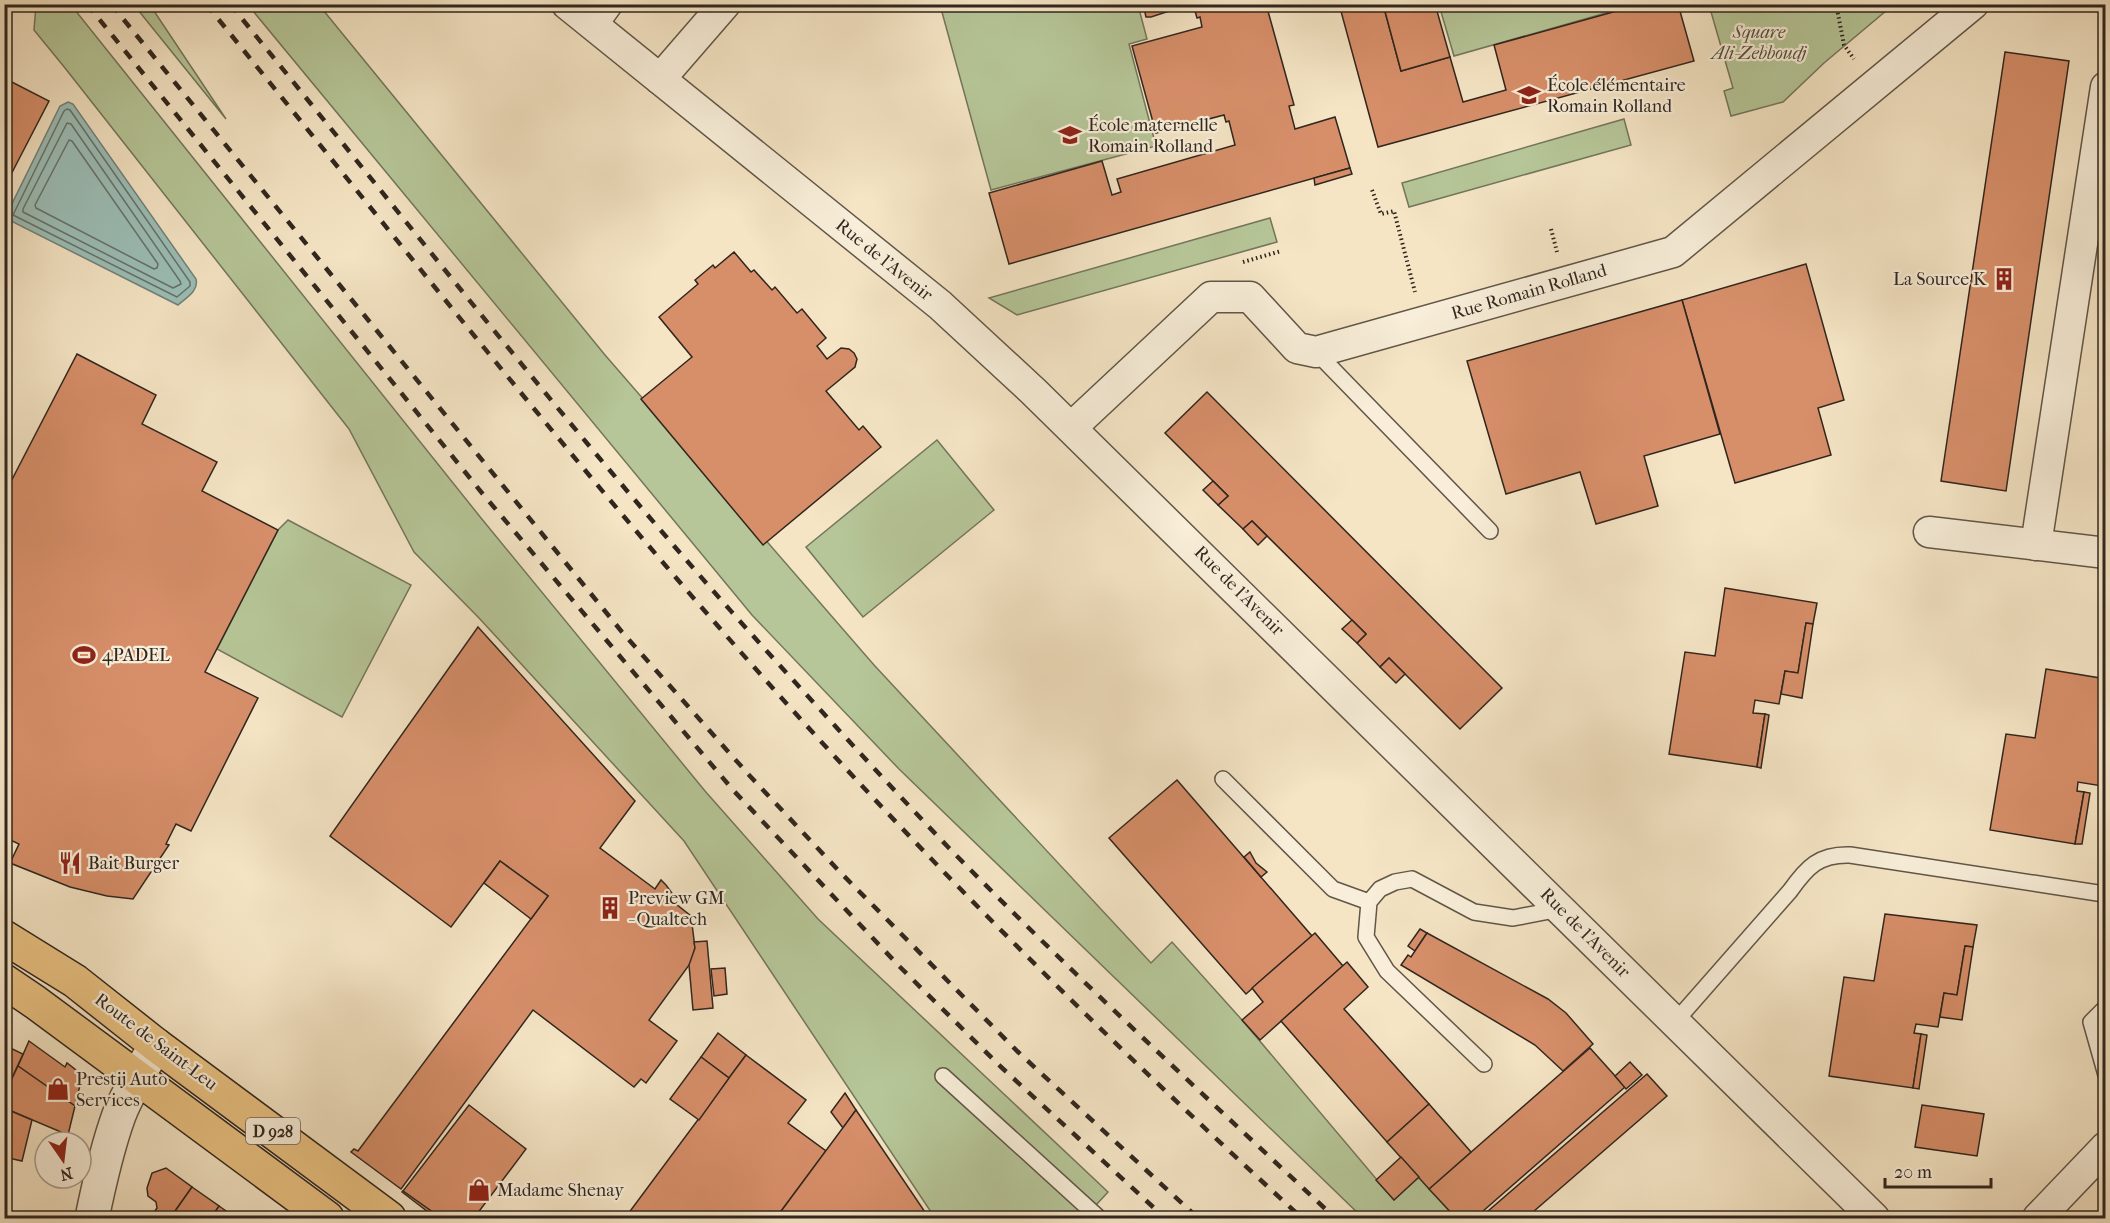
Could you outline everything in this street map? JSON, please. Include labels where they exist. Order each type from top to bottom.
[{"type":"main road","name":"Route de Saint-Leu","points":[[4,937],[75,981],[156,1045],[389,1218]]},
{"type":"main road","name":"D 928","points":[[4,981],[327,1218]]},
{"type":"street","name":"Rue de l'Avenir","points":[[567,4],[940,305],[1072,427],[1874,1218]]},
{"type":"street","points":[[660,79],[725,4]]},
{"type":"street","name":"Rue Romain Rolland","points":[[1316,352],[1672,252],[1973,4]]},
{"type":"street","points":[[2036,545],[2106,87]]},
{"type":"street","points":[[1072,427],[1211,297],[1250,297],[1297,348],[1316,352]]},
{"type":"street","points":[[1929,532],[2106,553]]},
{"type":"street","points":[[92,1218],[115,1128],[137,1077],[156,1045]]},
{"type":"street","points":[[2038,1218],[2106,1147]]},
{"type":"lane","points":[[598,29],[616,4]]},
{"type":"lane","points":[[1316,352],[1490,531]]},
{"type":"lane","points":[[1223,779],[1334,889],[1369,902]]},
{"type":"lane","points":[[1675,1022],[1790,891],[1802,874],[1817,861],[1834,854],[2104,894]]},
{"type":"lane","points":[[1484,1064],[1387,971],[1366,938],[1369,902],[1380,889],[1395,882],[1412,879],[1474,912],[1514,918],[1560,909]]},
{"type":"lane","points":[[2106,1007],[2091,1022],[2106,1075]]},
{"type":"lane","points":[[943,1076],[1099,1218]]},
{"type":"path","points":[[1836,4],[1844,45],[1874,86]]},
{"type":"path","points":[[1372,190],[1381,214],[1394,211],[1412,277]]},
{"type":"path","points":[[1551,229],[1553,238]]},
{"type":"green space","points":[[1439,4],[1634,5],[1454,56]]},
{"type":"green space","name":"Square Ali-Zebboudj","points":[[1709,4],[1893,5],[1824,63],[1783,102],[1731,116],[1724,91],[1733,88]]},
{"type":"green space","points":[[36,5],[71,5],[481,518],[705,791],[818,919],[1108,1192],[1084,1218],[935,1218],[684,841],[479,618],[414,552],[349,429],[34,30]]},
{"type":"green space","points":[[134,5],[150,5],[226,119]]},
{"type":"green space","points":[[248,5],[319,5],[605,355],[874,665],[1151,963],[1172,942],[1242,1020],[1394,1200],[1419,1177],[1456,1218],[1363,1218],[899,769],[752,615]]},
{"type":"green space","points":[[940,5],[1138,5],[1147,39],[1129,44],[1156,146],[991,190]]},
{"type":"green space","points":[[1624,119],[1631,145],[1409,207],[1402,183]]},
{"type":"green space","points":[[1270,218],[1277,242],[1017,315],[989,298]]},
{"type":"green space","points":[[937,440],[994,510],[863,617],[806,547]]},
{"type":"green space","points":[[288,520],[411,585],[342,717],[217,649],[278,530]]},
{"type":"water","points":[[68,102],[73,104],[196,279],[194,291],[178,305],[5,218],[60,106]]},
{"type":"building","points":[[1143,4],[1191,4],[1146,17]]},
{"type":"building","points":[[1193,4],[1266,4],[1294,105],[1289,106],[1295,129],[1335,117],[1350,168],[1009,264],[989,193],[1102,161],[1112,195],[1121,192],[1117,179],[1235,145],[1229,121],[1226,122],[1224,115],[1156,133],[1132,46],[1202,27]]},
{"type":"building","points":[[1339,4],[1383,4],[1401,71],[1450,57],[1463,102],[1506,90],[1494,45],[1642,4],[1678,4],[1694,61],[1378,147]]},
{"type":"building","points":[[1383,4],[1435,4],[1450,57],[1401,71]]},
{"type":"building","name":"La Source K","points":[[2005,52],[2069,61],[2006,491],[1941,481]]},
{"type":"building","points":[[4,78],[49,101],[4,188]]},
{"type":"building","points":[[1350,168],[1352,174],[1315,185],[1314,178]]},
{"type":"building","points":[[734,252],[751,272],[754,270],[772,290],[775,287],[797,313],[802,309],[826,338],[817,346],[827,359],[841,348],[849,349],[854,353],[857,359],[855,367],[826,391],[859,430],[863,426],[881,447],[763,545],[641,399],[692,357],[659,317],[698,284],[695,280],[713,265],[715,268]]},
{"type":"building","points":[[1806,264],[1844,400],[1818,408],[1831,455],[1735,483],[1682,300]]},
{"type":"building","points":[[1682,300],[1720,434],[1644,456],[1658,506],[1596,524],[1580,472],[1506,494],[1467,361]]},
{"type":"building","points":[[77,354],[156,395],[142,424],[217,462],[202,491],[278,530],[205,672],[258,698],[191,831],[176,824],[166,844],[169,845],[133,899],[107,896],[70,887],[10,863],[19,844],[4,837],[4,495]]},
{"type":"building","points":[[1207,392],[1502,688],[1460,729],[1389,658],[1380,667],[1357,643],[1366,634],[1252,521],[1243,529],[1218,505],[1228,496],[1165,433]]},
{"type":"building","points":[[1213,481],[1228,496],[1218,505],[1203,490]]},
{"type":"building","points":[[1252,521],[1267,536],[1258,545],[1243,529]]},
{"type":"building","points":[[1725,588],[1817,603],[1813,624],[1806,623],[1798,673],[1785,671],[1779,704],[1755,700],[1753,713],[1765,714],[1757,767],[1669,754],[1685,652],[1715,656]]},
{"type":"building","points":[[1352,620],[1366,634],[1357,643],[1342,629]]},
{"type":"building","points":[[1806,623],[1813,624],[1802,698],[1781,694],[1785,671],[1798,673]]},
{"type":"building","name":"Preview GM - Qualtech","points":[[478,627],[635,801],[600,848],[655,889],[661,880],[666,885],[674,896],[671,900],[691,916],[695,948],[692,961],[649,1020],[677,1041],[646,1083],[641,1079],[634,1087],[533,1010],[401,1189],[351,1152],[354,1149],[358,1151],[548,896],[500,861],[451,927],[330,836]]},
{"type":"building","points":[[1389,658],[1405,674],[1396,683],[1380,667]]},
{"type":"building","points":[[2046,669],[2106,679],[2106,762],[2102,786],[2078,782],[2077,791],[2084,792],[2075,844],[1990,830],[2006,734],[2035,738]]},
{"type":"building","points":[[1765,714],[1769,715],[1761,768],[1757,767]]},
{"type":"building","points":[[1177,780],[1312,936],[1246,994],[1109,838]]},
{"type":"building","points":[[2084,792],[2090,793],[2082,844],[2075,844]]},
{"type":"building","points":[[1250,852],[1256,863],[1267,872],[1261,877],[1244,857]]},
{"type":"building","points":[[500,861],[548,896],[531,919],[484,883]]},
{"type":"building","points":[[1885,914],[1977,925],[1973,947],[1965,946],[1957,995],[1944,993],[1938,1027],[1916,1024],[1914,1033],[1921,1034],[1913,1088],[1829,1076],[1844,977],[1874,981]]},
{"type":"building","points":[[1420,929],[1427,933],[1415,951],[1408,946]]},
{"type":"building","points":[[1315,933],[1343,966],[1260,1040],[1242,1020],[1263,1002],[1252,988]]},
{"type":"building","points":[[1427,933],[1548,999],[1566,1013],[1593,1044],[1563,1071],[1535,1045],[1401,965],[1408,955],[1411,957]]},
{"type":"building","points":[[707,941],[713,1008],[693,1010],[689,965],[695,948],[694,942]]},
{"type":"building","points":[[1965,946],[1973,947],[1962,1020],[1940,1017],[1944,993],[1957,995]]},
{"type":"building","points":[[1347,962],[1368,987],[1344,1009],[1429,1104],[1387,1142],[1281,1021]]},
{"type":"building","points":[[725,968],[727,994],[714,996],[711,969]]},
{"type":"building","points":[[718,1033],[746,1055],[729,1078],[701,1057]]},
{"type":"building","points":[[1921,1034],[1927,1035],[1919,1089],[1913,1088]]},
{"type":"building","points":[[29,1041],[65,1067],[67,1063],[76,1070],[81,1081],[75,1106],[18,1066]]},
{"type":"building","points":[[4,1045],[23,1054],[6,1091],[4,1091]]},
{"type":"building","points":[[1590,1048],[1625,1087],[1475,1218],[1456,1218],[1429,1189]]},
{"type":"building","points":[[746,1055],[806,1100],[788,1123],[826,1151],[776,1218],[625,1218]]},
{"type":"building","points":[[701,1057],[729,1078],[699,1120],[670,1099]]},
{"type":"building","points":[[1630,1062],[1642,1075],[1626,1089],[1615,1076]]},
{"type":"building","points":[[18,1066],[75,1106],[69,1130],[56,1130],[4,1108],[4,1095]]},
{"type":"building","points":[[1647,1074],[1667,1096],[1526,1218],[1480,1218]]},
{"type":"building","points":[[845,1093],[856,1110],[843,1128],[831,1112]]},
{"type":"building","points":[[1429,1104],[1471,1152],[1429,1189],[1387,1142]]},
{"type":"building","points":[[469,1105],[526,1149],[474,1218],[441,1218],[403,1191]]},
{"type":"building","points":[[1922,1105],[1984,1114],[1977,1156],[1915,1147]]},
{"type":"building","points":[[4,1108],[32,1120],[22,1161],[4,1157]]},
{"type":"building","points":[[856,1110],[929,1218],[831,1218],[828,1216],[826,1218],[776,1218]]},
{"type":"building","points":[[1401,1157],[1419,1177],[1394,1200],[1376,1180]]},
{"type":"building","points":[[166,1168],[192,1187],[170,1218],[158,1218],[152,1215],[157,1208],[156,1202],[148,1196],[147,1188],[152,1173]]},
{"type":"building","points":[[192,1187],[219,1206],[211,1218],[171,1217]]},
{"type":"building","points":[[403,1191],[441,1218],[436,1218]]},
{"type":"building","points":[[219,1206],[236,1218],[211,1218]]},
{"type":"railway","points":[[87,4],[482,493],[733,790],[900,967],[1000,1066],[1165,1218]]},
{"type":"railway","points":[[111,4],[622,632],[749,775],[839,871],[1017,1051],[1198,1218]]},
{"type":"railway","points":[[206,4],[576,459],[651,549],[806,725],[1048,978],[1302,1218]]},
{"type":"railway","points":[[230,4],[559,410],[763,647],[995,895],[1335,1218]]},
{"type":"place","name":"École élémentaire Romain Rolland","points":[[1529,95]]},
{"type":"place","name":"École maternelle Romain Rolland","points":[[1070,135]]},
{"type":"place","name":"La Source K","points":[[2004,279]]},
{"type":"place","name":"4PADEL","points":[[84,655]]},
{"type":"place","name":"Bait Burger","points":[[70,863]]},
{"type":"place","name":"Preview GM - Qualtech","points":[[610,908]]},
{"type":"place","name":"Prestij Auto Services","points":[[58,1089]]},
{"type":"place","name":"Madame Shenay","points":[[479,1190]]}]
